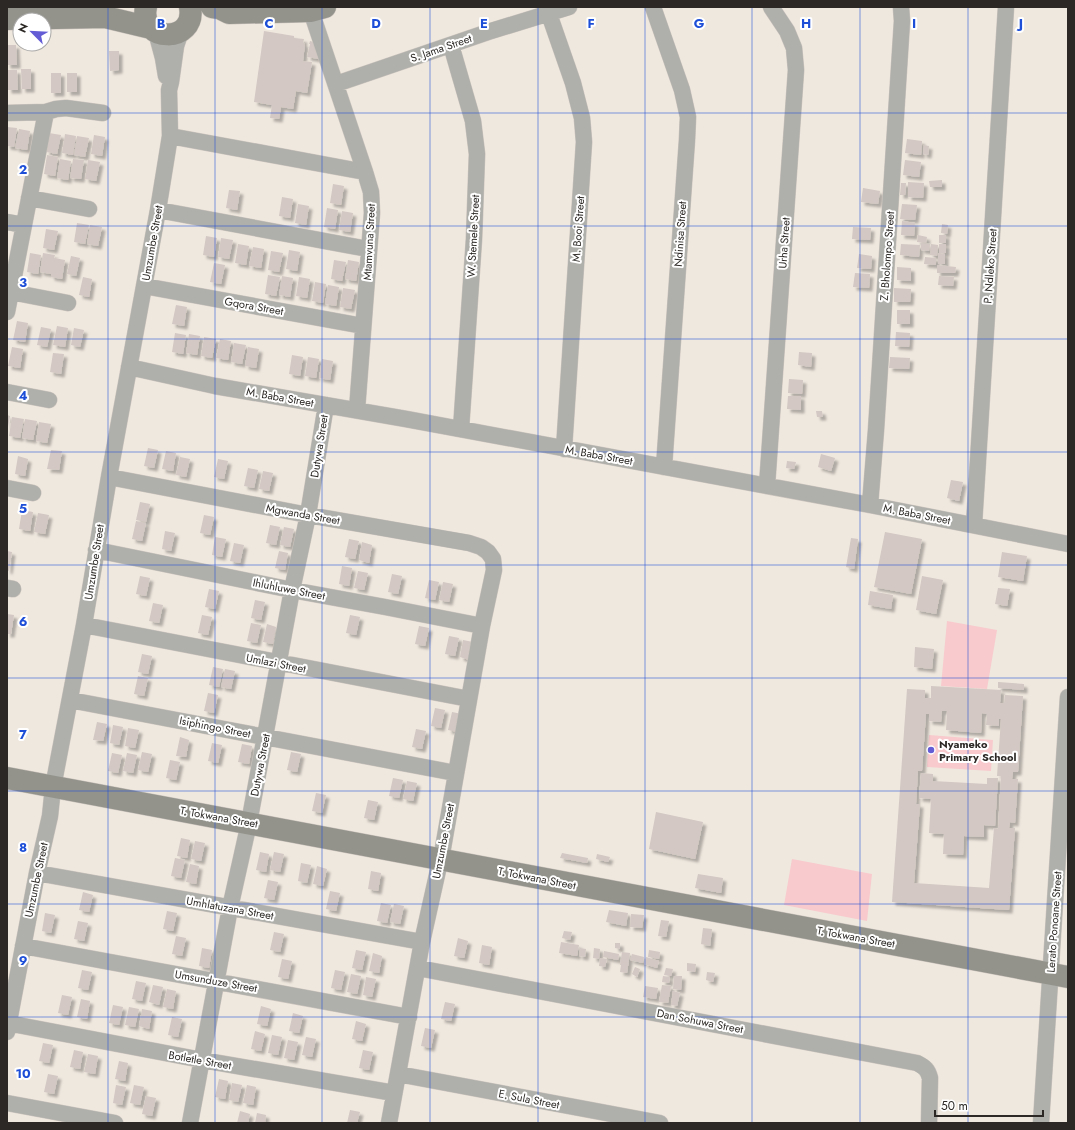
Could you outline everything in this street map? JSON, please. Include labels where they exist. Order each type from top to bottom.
[{"type":"street","points":[[105,16],[128,7]]},
{"type":"street","name":"S. Jama Street","points":[[336,84],[491,31],[569,7]]},
{"type":"street","name":"Ndinisa Street","points":[[653,7],[682,90],[688,117],[664,467]]},
{"type":"street","name":"Urha Street","points":[[766,486],[796,70],[794,48],[788,31],[771,7]]},
{"type":"street","name":"Z. Bholompo Street","points":[[870,505],[902,21],[901,7]]},
{"type":"street","name":"P. Ndleko Street","points":[[974,525],[1006,7]]},
{"type":"street","points":[[7,19],[105,16],[151,22],[159,34],[174,35],[186,21],[220,18],[220,10],[318,9]]},
{"type":"street","name":"Mtamvuna Street","points":[[318,9],[336,84],[371,192],[372,213],[368,249],[357,410]]},
{"type":"street","name":"M. Booi Street","points":[[549,14],[573,83],[582,118],[584,142],[564,449]]},
{"type":"street","name":"Umzumbe Street","points":[[8,1026],[37,873],[50,816],[53,787],[84,626],[108,477],[158,210],[170,136],[169,90],[176,46],[186,21]]},
{"type":"street","name":"Umzumbe Street","points":[[151,22],[163,58],[166,82],[169,90]]},
{"type":"street","name":"W. Stemele Street","points":[[451,45],[473,120],[477,154],[474,239],[461,429]]},
{"type":"street","points":[[7,113],[46,112],[66,108],[102,114]]},
{"type":"street","points":[[46,112],[9,300],[68,303]]},
{"type":"street","points":[[170,136],[365,172]]},
{"type":"street","points":[[29,198],[90,209]]},
{"type":"street","points":[[158,210],[368,249]]},
{"type":"street","points":[[7,222],[24,225]]},
{"type":"street","name":"Gqora Street","points":[[144,286],[363,326]]},
{"type":"street","name":"M. Baba Street","points":[[129,367],[215,386],[461,429],[870,505],[1068,544]]},
{"type":"street","points":[[7,392],[49,400]]},
{"type":"street","name":"Dutywa Street","points":[[190,1123],[230,908],[249,823],[292,590],[308,515],[326,405]]},
{"type":"street","name":"Mgwanda Street","points":[[108,477],[308,515],[469,543],[481,547],[488,552],[493,559]]},
{"type":"street","points":[[7,488],[33,493]]},
{"type":"street","name":"Ihluhluwe Street","points":[[96,550],[292,590],[482,626]]},
{"type":"street","name":"Umzumbe Street","points":[[389,1123],[422,942],[440,860],[482,626],[494,570],[493,559]]},
{"type":"street","name":"Umlazi Street","points":[[84,626],[469,699]]},
{"type":"street","name":"Lerato Ponoane Street","points":[[1041,1123],[1059,975],[1068,697]]},
{"type":"street","name":"Isiphingo Street","points":[[70,700],[455,773]]},
{"type":"street","name":"T. Tokwana Street","points":[[7,778],[1059,975]]},
{"type":"street","name":"Umhlatuzana Street","points":[[37,873],[422,942]]},
{"type":"street","name":"Umsunduze Street","points":[[23,946],[409,1017]]},
{"type":"street","name":"Dan Sohuwa Street","points":[[418,968],[917,1063],[924,1066],[928,1070],[930,1078],[929,1123]]},
{"type":"street","name":"Botletle Street","points":[[8,1026],[394,1094]]},
{"type":"street","name":"E. Sula Street","points":[[398,1074],[660,1123]]},
{"type":"street","points":[[7,1103],[115,1123]]},
{"type":"shaded area","points":[[947,621],[997,630],[987,689],[941,686]]},
{"type":"shaded area","points":[[929,735],[993,740],[991,771],[927,767]]},
{"type":"shaded area","points":[[792,859],[872,874],[867,921],[784,905]]},
{"type":"building","points":[[264,31],[304,39],[303,43],[305,44],[303,61],[312,62],[307,93],[296,91],[293,109],[281,107],[279,119],[270,118],[272,105],[254,102]]},
{"type":"building","points":[[310,41],[314,42],[319,59],[307,57]]},
{"type":"building","points":[[7,45],[12,45],[12,52],[16,52],[17,65],[7,65]]},
{"type":"building","points":[[109,51],[119,51],[119,70],[110,71]]},
{"type":"building","points":[[21,69],[31,69],[31,89],[22,89]]},
{"type":"building","points":[[8,70],[17,70],[18,90],[8,90]]},
{"type":"building","points":[[51,73],[61,73],[61,93],[51,93]]},
{"type":"building","points":[[67,73],[77,73],[77,92],[67,92]]},
{"type":"building","points":[[7,127],[17,128],[14,147],[7,146]]},
{"type":"building","points":[[19,129],[30,131],[27,150],[15,148]]},
{"type":"building","points":[[49,133],[61,135],[57,154],[46,152]]},
{"type":"building","points":[[65,134],[76,136],[73,155],[62,153]]},
{"type":"building","points":[[94,135],[105,137],[102,156],[91,154]]},
{"type":"building","points":[[77,136],[89,138],[85,157],[74,155]]},
{"type":"building","points":[[907,139],[922,141],[921,155],[905,153]]},
{"type":"building","points":[[924,145],[929,146],[928,155],[923,154]]},
{"type":"building","points":[[47,155],[58,157],[55,176],[44,174]]},
{"type":"building","points":[[60,159],[71,161],[68,180],[57,178]]},
{"type":"building","points":[[73,159],[84,160],[81,179],[70,178]]},
{"type":"building","points":[[88,160],[100,162],[96,181],[85,179]]},
{"type":"building","points":[[905,160],[921,162],[919,177],[903,175]]},
{"type":"building","points":[[942,180],[942,187],[930,187],[929,181]]},
{"type":"building","points":[[908,182],[924,183],[923,198],[908,197]]},
{"type":"building","points":[[901,183],[906,183],[905,195],[900,195]]},
{"type":"building","points":[[333,184],[344,186],[341,205],[330,203]]},
{"type":"building","points":[[863,188],[880,191],[878,204],[861,202]]},
{"type":"building","points":[[229,190],[240,191],[237,210],[226,208]]},
{"type":"building","points":[[282,197],[293,199],[290,218],[279,216]]},
{"type":"building","points":[[298,204],[309,206],[306,225],[295,223]]},
{"type":"building","points":[[902,204],[917,205],[915,220],[900,219]]},
{"type":"building","points":[[327,208],[338,210],[335,229],[324,227]]},
{"type":"building","points":[[342,211],[353,213],[350,232],[339,230]]},
{"type":"building","points":[[902,221],[915,223],[914,236],[901,235]]},
{"type":"building","points":[[77,223],[89,225],[85,244],[74,242]]},
{"type":"building","points":[[942,224],[948,225],[947,234],[941,233]]},
{"type":"building","points":[[90,225],[102,227],[98,246],[87,244]]},
{"type":"building","points":[[853,227],[871,228],[870,240],[852,239]]},
{"type":"building","points":[[46,229],[58,231],[54,250],[43,248]]},
{"type":"building","points":[[918,235],[927,237],[926,243],[917,242]]},
{"type":"building","points":[[939,235],[946,235],[946,243],[939,243]]},
{"type":"building","points":[[206,236],[217,238],[214,257],[203,255]]},
{"type":"building","points":[[221,238],[233,240],[229,259],[218,257]]},
{"type":"building","points":[[921,243],[930,244],[929,251],[921,250]]},
{"type":"building","points":[[238,244],[249,246],[246,265],[235,263]]},
{"type":"building","points":[[901,244],[920,245],[919,257],[900,255]]},
{"type":"building","points":[[931,244],[938,245],[937,256],[930,255]]},
{"type":"building","points":[[939,244],[946,244],[946,253],[939,253]]},
{"type":"building","points":[[253,247],[264,249],[261,268],[249,266]]},
{"type":"building","points":[[289,250],[300,252],[297,271],[286,269]]},
{"type":"building","points":[[271,251],[283,253],[279,272],[268,270]]},
{"type":"building","points":[[30,253],[41,255],[38,274],[27,272]]},
{"type":"building","points":[[43,253],[55,255],[54,258],[65,260],[62,279],[51,277],[51,274],[40,272]]},
{"type":"building","points":[[938,253],[945,254],[945,264],[938,264]]},
{"type":"building","points":[[859,254],[872,256],[871,269],[857,268]]},
{"type":"building","points":[[71,256],[80,258],[76,276],[67,274]]},
{"type":"building","points":[[925,257],[936,258],[936,265],[924,264]]},
{"type":"building","points":[[334,260],[346,262],[342,281],[331,279]]},
{"type":"building","points":[[348,260],[359,262],[356,281],[345,279]]},
{"type":"building","points":[[214,263],[225,265],[221,284],[210,282]]},
{"type":"building","points":[[937,265],[956,267],[955,273],[937,273]]},
{"type":"building","points":[[897,267],[911,268],[911,281],[897,280]]},
{"type":"building","points":[[855,273],[870,274],[869,288],[853,287]]},
{"type":"building","points":[[268,275],[280,277],[276,296],[265,294]]},
{"type":"building","points":[[282,276],[293,278],[290,297],[279,295]]},
{"type":"building","points":[[939,276],[954,277],[953,286],[938,285]]},
{"type":"building","points":[[83,277],[92,279],[89,297],[79,295]]},
{"type":"building","points":[[299,277],[310,279],[307,298],[296,296]]},
{"type":"building","points":[[315,282],[326,284],[323,303],[312,301]]},
{"type":"building","points":[[328,285],[339,287],[336,306],[325,304]]},
{"type":"building","points":[[343,288],[355,290],[351,309],[340,307]]},
{"type":"building","points":[[894,288],[911,289],[910,302],[894,302]]},
{"type":"building","points":[[176,305],[187,307],[184,326],[172,324]]},
{"type":"building","points":[[897,310],[910,310],[910,324],[897,324]]},
{"type":"building","points":[[17,321],[28,323],[25,342],[13,340]]},
{"type":"building","points":[[57,326],[68,328],[65,347],[53,345]]},
{"type":"building","points":[[41,327],[51,329],[47,347],[37,345]]},
{"type":"building","points":[[74,328],[84,330],[80,347],[71,345]]},
{"type":"building","points":[[896,332],[910,333],[909,347],[895,346]]},
{"type":"building","points":[[175,333],[186,335],[183,354],[172,352]]},
{"type":"building","points":[[189,334],[200,336],[197,355],[186,353]]},
{"type":"building","points":[[204,337],[216,339],[212,358],[201,356]]},
{"type":"building","points":[[220,339],[231,341],[228,360],[216,358]]},
{"type":"building","points":[[234,343],[246,345],[242,364],[231,362]]},
{"type":"building","points":[[12,347],[23,349],[20,368],[8,366]]},
{"type":"building","points":[[248,347],[259,349],[256,368],[245,366]]},
{"type":"building","points":[[799,352],[812,353],[811,367],[798,365]]},
{"type":"building","points":[[53,353],[64,354],[61,374],[50,372]]},
{"type":"building","points":[[292,355],[303,357],[300,376],[289,374]]},
{"type":"building","points":[[308,357],[319,359],[316,378],[305,376]]},
{"type":"building","points":[[890,357],[910,358],[909,369],[889,368]]},
{"type":"building","points":[[322,359],[333,361],[330,380],[319,378]]},
{"type":"building","points":[[789,379],[803,380],[802,394],[788,393]]},
{"type":"building","points":[[788,396],[801,396],[801,410],[787,409]]},
{"type":"building","points":[[816,411],[822,411],[823,417],[817,417]]},
{"type":"building","points":[[7,415],[10,416],[8,427],[7,427]]},
{"type":"building","points":[[12,417],[24,419],[20,438],[9,436]]},
{"type":"building","points":[[25,419],[37,421],[33,440],[22,438]]},
{"type":"building","points":[[39,422],[51,424],[47,443],[36,441]]},
{"type":"building","points":[[148,448],[158,450],[154,468],[144,466]]},
{"type":"building","points":[[51,450],[62,451],[59,470],[47,469]]},
{"type":"building","points":[[166,451],[176,453],[173,471],[162,469]]},
{"type":"building","points":[[821,454],[835,458],[831,471],[818,467]]},
{"type":"building","points":[[18,456],[28,459],[25,476],[15,474]]},
{"type":"building","points":[[180,457],[190,459],[186,477],[176,475]]},
{"type":"building","points":[[218,459],[228,461],[224,479],[214,477]]},
{"type":"building","points":[[787,461],[796,462],[794,469],[786,468]]},
{"type":"building","points":[[248,468],[258,470],[254,488],[244,486]]},
{"type":"building","points":[[263,471],[273,473],[269,491],[259,489]]},
{"type":"building","points":[[951,480],[963,482],[959,501],[947,498]]},
{"type":"building","points":[[140,502],[150,504],[146,522],[136,520]]},
{"type":"building","points":[[22,510],[33,512],[30,531],[19,529]]},
{"type":"building","points":[[38,513],[49,515],[45,534],[34,532]]},
{"type":"building","points":[[204,515],[214,517],[210,535],[200,533]]},
{"type":"building","points":[[136,521],[146,523],[142,541],[132,539]]},
{"type":"building","points":[[270,525],[280,527],[276,545],[266,543]]},
{"type":"building","points":[[284,527],[294,529],[290,547],[280,545]]},
{"type":"building","points":[[165,531],[175,533],[171,551],[162,549]]},
{"type":"building","points":[[885,532],[922,539],[911,594],[874,587]]},
{"type":"building","points":[[215,537],[226,539],[222,557],[212,555]]},
{"type":"building","points":[[851,538],[858,539],[854,569],[846,567]]},
{"type":"building","points":[[349,539],[359,541],[355,559],[345,557]]},
{"type":"building","points":[[362,542],[372,545],[369,563],[359,560]]},
{"type":"building","points":[[234,543],[244,545],[240,563],[230,561]]},
{"type":"building","points":[[7,551],[12,552],[9,571],[7,570]]},
{"type":"building","points":[[279,551],[288,553],[285,570],[275,568]]},
{"type":"building","points":[[1002,552],[1027,556],[1023,581],[998,577]]},
{"type":"building","points":[[342,566],[352,568],[349,586],[339,584]]},
{"type":"building","points":[[358,571],[368,573],[364,590],[354,588]]},
{"type":"building","points":[[392,574],[402,576],[398,594],[388,592]]},
{"type":"building","points":[[140,576],[150,578],[146,596],[136,594]]},
{"type":"building","points":[[922,576],[943,580],[936,614],[916,610]]},
{"type":"building","points":[[429,580],[439,582],[435,600],[425,598]]},
{"type":"building","points":[[443,582],[453,584],[449,602],[439,600]]},
{"type":"building","points":[[998,588],[1010,589],[1007,606],[995,604]]},
{"type":"building","points":[[209,589],[219,591],[215,609],[205,607]]},
{"type":"building","points":[[870,591],[893,595],[891,609],[868,605]]},
{"type":"building","points":[[255,600],[265,602],[261,620],[251,618]]},
{"type":"building","points":[[153,603],[163,605],[159,623],[149,621]]},
{"type":"building","points":[[7,614],[14,615],[11,634],[7,634]]},
{"type":"building","points":[[202,615],[212,617],[208,635],[198,633]]},
{"type":"building","points":[[350,615],[360,617],[356,635],[346,633]]},
{"type":"building","points":[[251,623],[261,625],[257,643],[247,641]]},
{"type":"building","points":[[267,624],[276,627],[273,644],[263,642]]},
{"type":"building","points":[[419,626],[429,628],[425,646],[415,644]]},
{"type":"building","points":[[449,636],[459,638],[455,656],[445,654]]},
{"type":"building","points":[[463,640],[473,642],[469,660],[460,657]]},
{"type":"building","points":[[915,647],[934,649],[932,669],[914,667]]},
{"type":"building","points":[[142,654],[152,656],[148,674],[138,672]]},
{"type":"building","points":[[213,667],[223,669],[219,687],[209,685]]},
{"type":"building","points":[[225,669],[235,671],[231,689],[221,687]]},
{"type":"building","points":[[138,676],[148,678],[144,696],[134,694]]},
{"type":"building","points":[[998,682],[1024,684],[1024,690],[998,688]]},
{"type":"building","points":[[931,686],[1001,690],[1000,703],[1004,703],[1005,695],[1023,696],[1018,772],[1013,772],[1012,779],[1018,779],[1015,823],[1010,822],[1009,828],[1015,828],[1009,910],[892,902],[907,689],[925,690],[925,698],[931,698]],"holes":[[[942,711],[947,711],[946,730],[981,733],[982,713],[987,714],[986,725],[999,726],[999,719],[1001,719],[997,776],[1001,776],[998,829],[994,828],[989,888],[914,883],[920,804],[916,804],[918,771],[922,771],[926,714],[929,714],[929,721],[941,722]]]},
{"type":"building","points":[[208,693],[218,695],[214,713],[204,711]]},
{"type":"building","points":[[435,708],[445,710],[441,728],[431,726]]},
{"type":"building","points":[[452,712],[462,714],[458,732],[448,730]]},
{"type":"building","points":[[97,722],[107,724],[103,741],[93,740]]},
{"type":"building","points":[[113,725],[123,727],[119,745],[110,743]]},
{"type":"building","points":[[128,728],[139,730],[135,748],[125,746]]},
{"type":"building","points":[[416,729],[426,731],[422,749],[412,747]]},
{"type":"building","points":[[180,737],[189,740],[186,757],[176,756]]},
{"type":"building","points":[[212,743],[222,745],[218,763],[208,761]]},
{"type":"building","points":[[242,744],[252,746],[249,764],[238,762]]},
{"type":"building","points":[[142,752],[152,754],[148,772],[138,770]]},
{"type":"building","points":[[291,752],[301,754],[297,772],[287,770]]},
{"type":"building","points":[[112,753],[122,755],[118,773],[108,771]]},
{"type":"building","points":[[127,753],[137,755],[133,773],[123,771]]},
{"type":"building","points":[[170,760],[180,762],[176,780],[166,778]]},
{"type":"building","points":[[921,773],[933,774],[933,781],[987,784],[987,778],[998,778],[995,826],[984,825],[984,837],[964,836],[963,855],[943,854],[944,834],[929,833],[931,799],[919,798]]},
{"type":"building","points":[[393,778],[403,780],[399,798],[389,796]]},
{"type":"building","points":[[407,781],[417,783],[413,801],[403,799]]},
{"type":"building","points":[[316,793],[326,795],[322,813],[312,811]]},
{"type":"building","points":[[368,800],[378,802],[374,820],[364,818]]},
{"type":"building","points":[[656,812],[703,822],[695,859],[649,849]]},
{"type":"building","points":[[181,838],[190,840],[187,858],[177,856]]},
{"type":"building","points":[[195,841],[205,843],[201,861],[191,859]]},
{"type":"building","points":[[260,852],[269,854],[266,872],[256,870]]},
{"type":"building","points":[[274,852],[284,854],[280,872],[270,870]]},
{"type":"building","points":[[562,853],[588,858],[587,863],[560,858]]},
{"type":"building","points":[[597,854],[610,857],[608,862],[596,859]]},
{"type":"building","points":[[175,858],[185,860],[181,878],[171,876]]},
{"type":"building","points":[[301,863],[311,865],[307,883],[298,881]]},
{"type":"building","points":[[190,864],[199,866],[196,884],[186,882]]},
{"type":"building","points":[[317,866],[327,869],[323,886],[313,884]]},
{"type":"building","points":[[371,871],[381,873],[378,891],[368,889]]},
{"type":"building","points":[[698,874],[723,878],[721,893],[695,888]]},
{"type":"building","points":[[268,880],[278,882],[274,900],[264,898]]},
{"type":"building","points":[[330,891],[340,893],[336,911],[326,909]]},
{"type":"building","points":[[83,892],[93,895],[89,912],[79,910]]},
{"type":"building","points":[[381,903],[391,905],[387,923],[377,921]]},
{"type":"building","points":[[394,904],[404,906],[400,924],[390,922]]},
{"type":"building","points":[[609,910],[628,913],[626,926],[606,922]]},
{"type":"building","points":[[167,911],[177,913],[173,931],[163,929]]},
{"type":"building","points":[[45,913],[55,915],[51,933],[42,931]]},
{"type":"building","points":[[631,914],[644,915],[642,928],[630,927]]},
{"type":"building","points":[[661,920],[669,921],[666,937],[658,936]]},
{"type":"building","points":[[78,921],[88,923],[84,941],[74,939]]},
{"type":"building","points":[[703,928],[712,929],[710,946],[701,944]]},
{"type":"building","points":[[564,931],[572,932],[570,940],[562,938]]},
{"type":"building","points":[[274,932],[284,934],[280,952],[270,950]]},
{"type":"building","points":[[176,936],[186,938],[182,956],[172,954]]},
{"type":"building","points":[[458,938],[468,941],[464,958],[454,956]]},
{"type":"building","points":[[561,942],[579,945],[577,956],[559,953]]},
{"type":"building","points":[[615,943],[620,943],[620,949],[615,948]]},
{"type":"building","points":[[482,945],[492,947],[489,965],[479,963]]},
{"type":"building","points":[[202,948],[212,950],[209,968],[199,966]]},
{"type":"building","points":[[580,948],[586,949],[585,957],[579,956]]},
{"type":"building","points":[[594,948],[600,949],[599,959],[593,958]]},
{"type":"building","points":[[356,950],[366,952],[362,970],[352,968]]},
{"type":"building","points":[[649,950],[660,952],[659,959],[648,957]]},
{"type":"building","points":[[604,951],[619,954],[618,960],[603,957]]},
{"type":"building","points":[[622,952],[630,953],[627,973],[620,972]]},
{"type":"building","points":[[373,953],[382,956],[379,973],[369,971]]},
{"type":"building","points":[[632,954],[644,957],[643,963],[630,960]]},
{"type":"building","points":[[646,957],[659,961],[657,968],[644,964]]},
{"type":"building","points":[[600,958],[607,959],[605,967],[599,966]]},
{"type":"building","points":[[282,959],[292,961],[288,979],[278,977]]},
{"type":"building","points":[[687,963],[696,964],[695,972],[687,971]]},
{"type":"building","points":[[635,967],[640,969],[637,977],[632,974]]},
{"type":"building","points":[[666,968],[673,969],[671,976],[664,975]]},
{"type":"building","points":[[82,970],[92,972],[88,990],[78,988]]},
{"type":"building","points":[[335,970],[345,972],[341,990],[331,988]]},
{"type":"building","points":[[707,972],[715,973],[713,982],[706,980]]},
{"type":"building","points":[[351,974],[361,976],[357,994],[347,992]]},
{"type":"building","points":[[663,976],[670,977],[669,983],[662,982]]},
{"type":"building","points":[[674,976],[682,976],[681,990],[673,989]]},
{"type":"building","points":[[366,977],[376,979],[372,997],[363,995]]},
{"type":"building","points":[[136,981],[146,983],[142,1001],[132,999]]},
{"type":"building","points":[[153,985],[163,987],[159,1005],[149,1002]]},
{"type":"building","points":[[662,985],[671,986],[668,1003],[659,1002]]},
{"type":"building","points":[[645,986],[658,988],[656,999],[643,997]]},
{"type":"building","points":[[167,989],[176,991],[173,1009],[163,1007]]},
{"type":"building","points":[[673,991],[680,993],[677,1006],[671,1005]]},
{"type":"building","points":[[62,995],[72,997],[68,1015],[58,1013]]},
{"type":"building","points":[[81,999],[90,1001],[87,1019],[77,1017]]},
{"type":"building","points":[[445,1002],[455,1004],[451,1021],[441,1019]]},
{"type":"building","points":[[113,1005],[123,1007],[119,1025],[109,1023]]},
{"type":"building","points":[[261,1006],[271,1009],[267,1026],[257,1024]]},
{"type":"building","points":[[129,1007],[139,1009],[135,1027],[125,1025]]},
{"type":"building","points":[[142,1009],[152,1011],[149,1029],[139,1026]]},
{"type":"building","points":[[293,1013],[303,1016],[299,1033],[289,1031]]},
{"type":"building","points":[[172,1017],[182,1019],[178,1037],[168,1035]]},
{"type":"building","points":[[356,1021],[366,1024],[362,1041],[352,1039]]},
{"type":"building","points":[[425,1028],[435,1030],[431,1048],[421,1046]]},
{"type":"building","points":[[255,1031],[265,1034],[261,1051],[251,1049]]},
{"type":"building","points":[[272,1035],[282,1037],[278,1055],[268,1053]]},
{"type":"building","points":[[306,1037],[316,1039],[312,1057],[302,1055]]},
{"type":"building","points":[[288,1040],[298,1042],[294,1060],[284,1058]]},
{"type":"building","points":[[43,1043],[53,1045],[49,1063],[39,1061]]},
{"type":"building","points":[[74,1050],[83,1052],[80,1069],[70,1067]]},
{"type":"building","points":[[363,1050],[373,1052],[369,1070],[359,1068]]},
{"type":"building","points":[[88,1054],[98,1056],[95,1074],[84,1072]]},
{"type":"building","points":[[119,1061],[128,1063],[125,1081],[115,1079]]},
{"type":"building","points":[[48,1074],[58,1076],[54,1094],[44,1092]]},
{"type":"building","points":[[219,1079],[228,1081],[225,1099],[215,1097]]},
{"type":"building","points":[[232,1083],[242,1085],[238,1102],[229,1100]]},
{"type":"building","points":[[116,1085],[126,1087],[122,1105],[113,1103]]},
{"type":"building","points":[[134,1085],[144,1087],[140,1105],[130,1103]]},
{"type":"building","points":[[247,1085],[256,1087],[253,1105],[243,1103]]},
{"type":"building","points":[[146,1096],[156,1098],[152,1116],[142,1114]]},
{"type":"building","points":[[350,1110],[360,1112],[357,1123],[347,1123]]},
{"type":"building","points":[[240,1111],[250,1114],[248,1123],[237,1123]]},
{"type":"building","points":[[257,1113],[266,1115],[265,1123],[255,1123]]},
{"type":"place","name":"Nyameko Primary School","points":[[931,750]]}]
